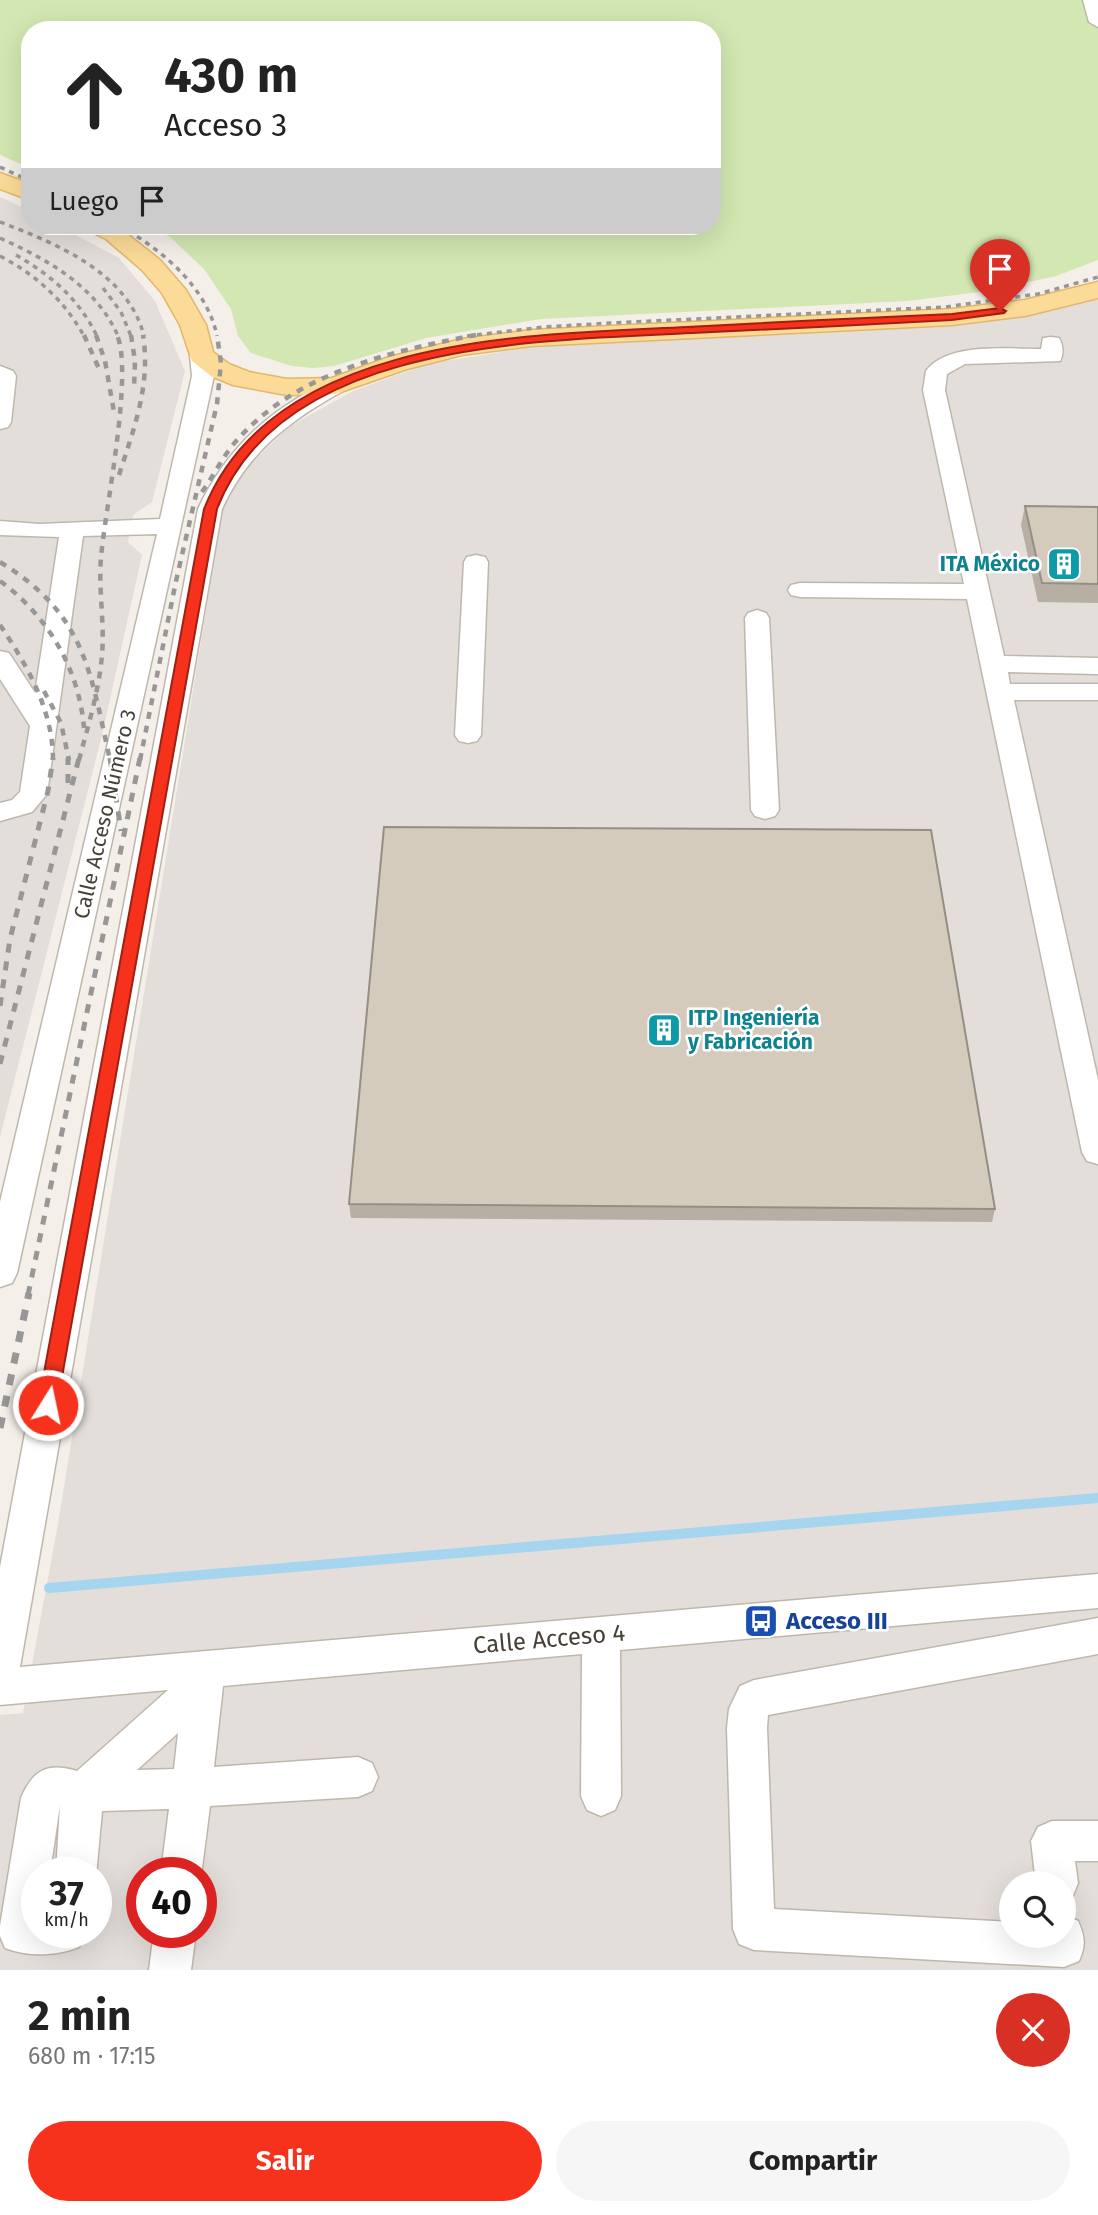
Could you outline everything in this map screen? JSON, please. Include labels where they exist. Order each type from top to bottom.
[{"type":"main road","points":[[0,180],[21,189]]},
{"type":"main road","points":[[116,235],[151,264],[173,290],[193,325],[201,355],[220,370],[243,379],[287,387],[335,386],[398,363],[462,347],[531,338],[952,317],[1025,308],[1098,290]]},
{"type":"street","points":[[1091,0],[1098,22]]},
{"type":"street","points":[[1051,344],[1052,356],[988,355],[960,358],[937,370],[934,390],[1098,1152]]},
{"type":"street","name":"Calle Acceso Número 3","points":[[0,1273],[204,376],[201,355]]},
{"type":"street","points":[[0,373],[5,376],[0,422]]},
{"type":"street","name":"Calle Acceso Número 3","points":[[0,1670],[210,509],[219,486],[247,448],[285,415],[335,386]]},
{"type":"street","points":[[0,528],[72,530],[171,526]]},
{"type":"street","points":[[0,812],[22,806],[33,794],[72,530]]},
{"type":"street","points":[[468,735],[476,562]]},
{"type":"street","points":[[800,590],[977,592]]},
{"type":"street","points":[[757,618],[765,810]]},
{"type":"street","points":[[0,659],[43,726]]},
{"type":"street","points":[[995,664],[1098,666]]},
{"type":"street","points":[[1001,692],[1098,692]]},
{"type":"street","name":"Calle Acceso 4","points":[[0,1687],[204,1677],[601,1635],[1098,1591]]},
{"type":"street","points":[[601,1635],[601,1796]]},
{"type":"street","points":[[999,1943],[754,1929],[748,1709],[754,1699],[1098,1636]]},
{"type":"street","points":[[184,1857],[204,1677]]},
{"type":"street","points":[[78,1857],[83,1792],[204,1677]]},
{"type":"street","points":[[32,1857],[41,1798],[48,1788],[60,1785],[83,1792],[358,1777]]},
{"type":"street","points":[[1056,1871],[1052,1841],[1098,1841]]},
{"type":"street","points":[[170,1970],[173,1948]]},
{"type":"shaded area","points":[[0,197],[21,207],[21,235],[76,235],[119,258],[155,301],[185,371],[152,502],[133,515],[128,542],[142,555],[103,731],[0,1137]]},
{"type":"shaded area","points":[[1098,293],[1098,1970],[0,1970],[0,1715],[23,1713],[58,1524],[226,487],[290,426],[353,391],[427,364],[531,347],[908,328],[1031,313]]},
{"type":"green space","points":[[0,0],[1098,0],[1098,260],[1056,276],[988,291],[907,301],[541,319],[426,338],[334,366],[313,368],[292,366],[251,353],[238,336],[231,309],[204,269],[166,235],[721,235],[721,21],[21,21],[21,164],[0,155]]},
{"type":"building","name":"ITA México","points":[[1025,506],[1098,507],[1098,584],[1042,583]]},
{"type":"building","name":"ITP Ingeniería y Fabricación","points":[[384,827],[931,830],[995,1209],[349,1204]]},
{"type":"waterway","points":[[49,1588],[1098,1498]]},
{"type":"railway","points":[[0,167],[21,177]]},
{"type":"railway","points":[[0,222],[21,231]]},
{"type":"railway","points":[[31,235],[66,250],[106,277],[122,294],[135,314],[144,336]]},
{"type":"railway","points":[[134,235],[167,258],[193,286],[212,318],[217,336]]},
{"type":"railway","points":[[0,238],[69,276],[97,303],[118,336]]},
{"type":"railway","points":[[16,255],[63,289],[90,322],[97,336]]},
{"type":"railway","points":[[0,256],[26,271],[48,290],[68,311],[84,336]]},
{"type":"railway","points":[[467,336],[544,327],[945,307],[1038,294],[1098,277]]},
{"type":"railway","points":[[103,288],[121,312],[131,336]]},
{"type":"railway","points":[[84,335],[100,371]]},
{"type":"railway","points":[[96,335],[105,361],[114,412]]},
{"type":"railway","points":[[96,697],[102,655],[101,561],[121,406],[121,353],[117,335]]},
{"type":"railway","points":[[131,335],[135,361],[134,390]]},
{"type":"railway","points":[[119,475],[143,389],[143,335]]},
{"type":"railway","points":[[140,760],[176,581],[217,404],[221,363],[217,335]]},
{"type":"railway","points":[[202,492],[238,439],[262,416],[289,397],[318,381],[380,357],[476,335]]},
{"type":"railway","points":[[0,562],[50,602],[67,624],[89,672],[96,697]]},
{"type":"railway","points":[[0,581],[33,610],[58,646],[76,685],[84,728]]},
{"type":"railway","points":[[0,625],[37,689],[49,723],[53,759]]},
{"type":"railway","points":[[44,691],[61,723],[69,760]]},
{"type":"railway","points":[[79,760],[96,697]]},
{"type":"railway","points":[[96,697],[110,760]]},
{"type":"railway","points":[[68,758],[68,783]]},
{"type":"railway","points":[[0,1064],[79,758]]},
{"type":"railway","points":[[110,758],[121,831]]},
{"type":"railway","points":[[28,1295],[140,758]]},
{"type":"railway","points":[[0,1006],[10,939],[48,791],[53,759]]},
{"type":"railway","points":[[0,1428],[29,1293]]},
{"type":"place","name":"ITA México","points":[[1064,564]]},
{"type":"place","name":"ITP Ingeniería y Fabricación","points":[[664,1030]]},
{"type":"place","name":"Acceso III","points":[[761,1621]]},
{"type":"route","points":[[48,1405],[210,509],[219,486],[232,465],[276,421],[335,386],[398,363],[462,347],[531,338],[952,317],[1000,311]]}]
